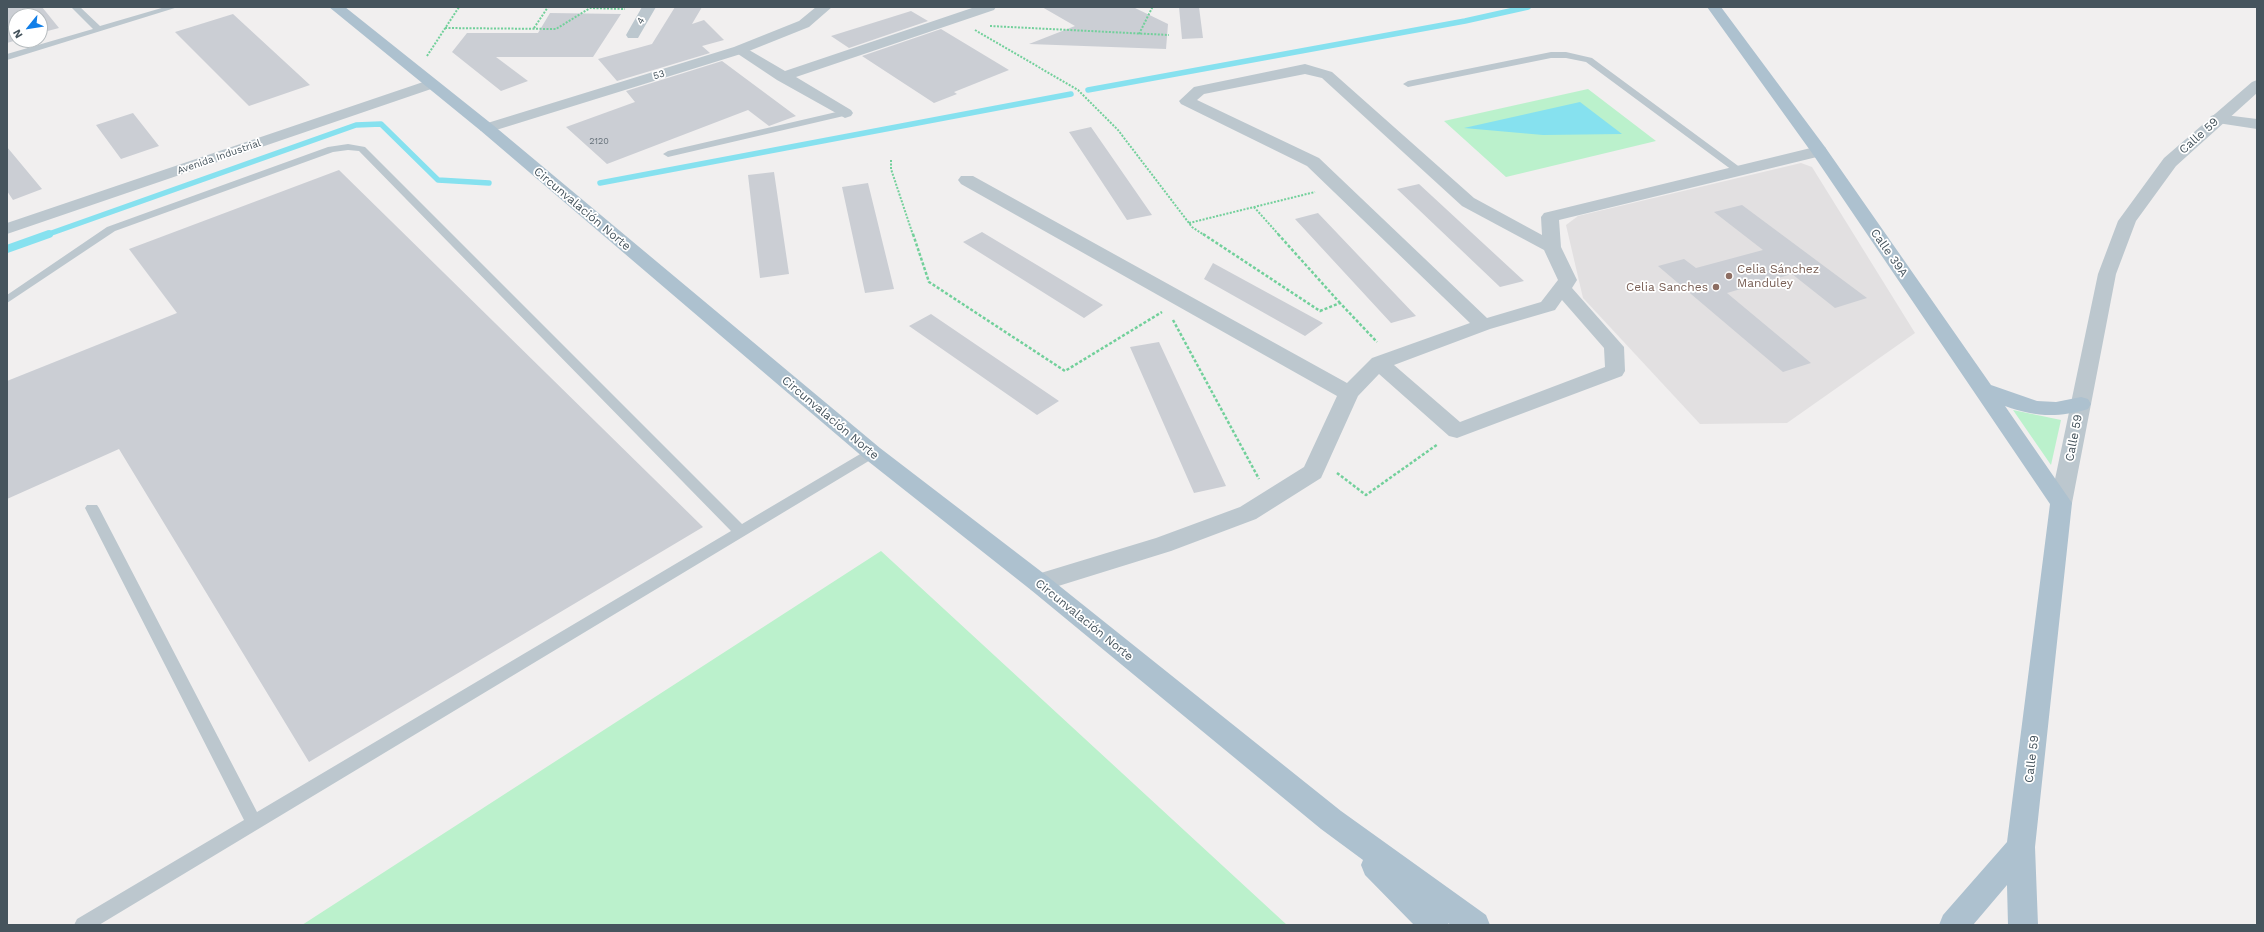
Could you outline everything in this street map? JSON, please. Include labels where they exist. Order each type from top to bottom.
[{"type":"main road","name":"Circunvalación Norte","points":[[336,7],[487,128],[872,453],[1039,583],[1331,820],[1475,925]]},
{"type":"main road","name":"Calle 39A","points":[[1714,7],[1819,151],[2061,503]]},
{"type":"main road","points":[[1984,390],[2012,401],[2034,407],[2056,409],[2081,404]]},
{"type":"main road","name":"Calle 59","points":[[2023,925],[2021,847],[2061,503]]},
{"type":"main road","name":"Circunvalación Norte","points":[[1331,820],[1434,925]]},
{"type":"main road","points":[[1954,925],[2021,847]]},
{"type":"street","name":"53","points":[[487,128],[739,50],[804,24],[825,7]]},
{"type":"street","points":[[782,77],[989,7]]},
{"type":"street","name":"4","points":[[633,35],[648,9]]},
{"type":"street","points":[[739,50],[782,77],[845,113]]},
{"type":"street","points":[[1483,325],[1313,162],[1187,101],[1199,90],[1305,69],[1327,75],[1468,202],[1552,247]]},
{"type":"street","name":"Avenida Industrial","points":[[7,230],[424,78]]},
{"type":"street","name":"Calle 59","points":[[2061,503],[2107,274],[2127,221],[2170,162],[2257,85]]},
{"type":"street","points":[[2217,119],[2257,124]]},
{"type":"street","points":[[1039,583],[1163,546],[1248,513],[1312,472],[1350,393],[1386,361],[1483,325],[1548,306],[1568,280],[1552,247],[1550,217],[1819,151]]},
{"type":"street","points":[[967,180],[1350,393]]},
{"type":"street","points":[[1386,361],[1457,431],[1615,371],[1614,347],[1562,288]]},
{"type":"lane","points":[[75,7],[98,30]]},
{"type":"lane","points":[[7,57],[174,7]]},
{"type":"lane","points":[[1408,84],[1550,54],[1566,54],[1589,60],[1740,171]]},
{"type":"lane","points":[[668,154],[845,113]]},
{"type":"lane","points":[[7,300],[111,229],[331,149],[348,147],[362,150],[740,532]]},
{"type":"lane","points":[[83,925],[872,453]]},
{"type":"lane","points":[[92,508],[254,822]]},
{"type":"path","points":[[424,78],[445,28],[459,7]]},
{"type":"path","points":[[534,29],[548,7]]},
{"type":"path","points":[[1139,34],[1152,8],[1150,7]]},
{"type":"path","points":[[445,28],[556,29],[590,8],[648,9]]},
{"type":"path","points":[[939,24],[966,25],[1078,90],[1118,130],[1189,223],[1320,311],[1340,303]]},
{"type":"path","points":[[989,26],[1169,35]]},
{"type":"path","points":[[891,160],[891,169],[930,282],[1065,371],[1168,309]]},
{"type":"path","points":[[1189,223],[1338,187]]},
{"type":"path","points":[[1254,207],[1340,303],[1386,361]]},
{"type":"path","points":[[1171,315],[1270,499]]},
{"type":"path","points":[[1319,459],[1366,495],[1457,431]]},
{"type":"shaded area","name":"Celia Sánchez Manduley","points":[[1801,163],[1812,167],[1915,333],[1787,423],[1700,424],[1583,298],[1566,225],[1578,216]]},
{"type":"green space","points":[[1588,89],[1656,141],[1506,177],[1444,121]]},
{"type":"green space","points":[[2013,410],[2061,420],[2051,465]]},
{"type":"green space","points":[[881,551],[1287,925],[302,925]]},
{"type":"water","points":[[1580,102],[1622,134],[1543,135],[1464,128]]},
{"type":"building","points":[[7,7],[42,7],[43,8],[8,8],[7,43]]},
{"type":"building","points":[[675,7],[702,7],[692,24],[704,20],[724,40],[702,46],[710,53],[617,81],[598,59],[652,44]]},
{"type":"building","points":[[1042,7],[1133,7],[1168,24],[1166,49],[1029,44],[1075,26]]},
{"type":"building","points":[[1179,7],[1199,7],[1203,38],[1182,39]]},
{"type":"building","points":[[911,11],[928,21],[849,48],[831,36]]},
{"type":"building","points":[[550,13],[621,14],[593,57],[496,57],[528,81],[501,91],[452,52],[467,33],[538,33]]},
{"type":"building","points":[[48,14],[59,28],[48,31]]},
{"type":"building","points":[[233,14],[310,85],[249,106],[175,32]]},
{"type":"building","points":[[941,29],[1009,70],[954,92],[957,94],[934,103],[862,56]]},
{"type":"building","points":[[722,61],[796,116],[769,126],[748,110],[607,164],[566,127],[635,102],[626,91]]},
{"type":"building","points":[[133,113],[159,146],[121,159],[96,125]]},
{"type":"building","points":[[1091,127],[1152,215],[1127,220],[1069,132]]},
{"type":"building","points":[[7,147],[42,189],[13,200],[7,191]]},
{"type":"building","points":[[339,170],[703,527],[309,762],[119,449],[7,499],[7,381],[177,313],[129,249]]},
{"type":"building","points":[[774,172],[789,274],[760,278],[748,175]]},
{"type":"building","points":[[868,183],[894,289],[865,293],[842,187]]},
{"type":"building","points":[[1419,184],[1524,281],[1500,287],[1397,189]]},
{"type":"building","name":"Celia Sanches","points":[[1742,205],[1867,298],[1835,308],[1792,274],[1727,293],[1811,363],[1783,372],[1658,266],[1684,259],[1696,268],[1763,250],[1714,212]]},
{"type":"building","points":[[1318,213],[1416,316],[1391,323],[1295,219]]},
{"type":"building","points":[[982,232],[1103,305],[1084,318],[963,242]]},
{"type":"building","points":[[1213,263],[1323,323],[1305,336],[1204,279]]},
{"type":"building","points":[[931,314],[1059,401],[1037,415],[909,326]]},
{"type":"building","points":[[1159,342],[1226,486],[1194,493],[1130,347]]},
{"type":"waterway","points":[[1088,90],[1465,21],[1528,7]]},
{"type":"waterway","points":[[600,183],[1071,94]]},
{"type":"waterway","points":[[46,235],[356,125],[381,124],[438,180],[489,183]]},
{"type":"waterway","points":[[7,249],[49,234]]},
{"type":"place","name":"Celia Sánchez Manduley","points":[[1729,276]]},
{"type":"place","name":"Celia Sanches","points":[[1716,287]]}]
